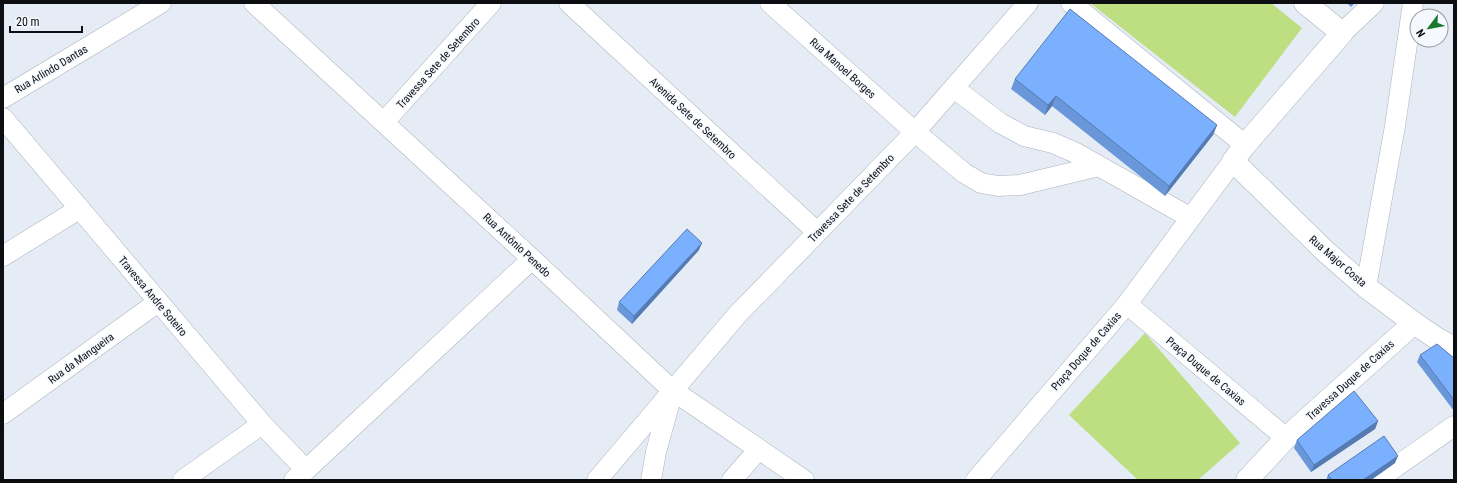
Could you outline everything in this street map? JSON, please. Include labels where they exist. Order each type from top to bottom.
[{"type":"main road","points":[[1239,153],[1342,33],[1305,3]]},
{"type":"main road","name":"Rua Major Costa","points":[[1239,153],[1325,252],[1366,287],[1414,323],[1454,348]]},
{"type":"main road","name":"Travessa Duque de Caxias","points":[[1247,480],[1286,438],[1414,323]]},
{"type":"street","name":"Rua Arlindo Dantas","points":[[3,98],[161,3]]},
{"type":"street","name":"Rua Antônio Penedo","points":[[254,3],[672,390],[804,480]]},
{"type":"street","name":"Travessa Sete de Setembro","points":[[384,122],[491,3]]},
{"type":"street","name":"Avenida Sete de Setembro","points":[[569,3],[817,232]]},
{"type":"street","name":"Rua Manoel Borges","points":[[770,3],[915,132],[964,173],[981,183],[998,186],[1020,184],[1099,166]]},
{"type":"street","name":"Travessa Sete de Setembro","points":[[597,480],[737,315],[915,132],[1028,3]]},
{"type":"street","points":[[954,88],[1000,123],[1024,136],[1053,143],[1076,153],[1191,218],[1239,153],[1071,3]]},
{"type":"street","points":[[1342,33],[1374,3]]},
{"type":"street","points":[[1366,287],[1395,126],[1413,3]]},
{"type":"street","name":"Travessa Andre Soteiro","points":[[3,118],[262,424],[300,475]]},
{"type":"street","points":[[3,256],[79,209]]},
{"type":"street","name":"Praça Doque de Caxias","points":[[976,480],[1127,304],[1191,218]]},
{"type":"street","points":[[300,475],[532,259]]},
{"type":"street","name":"Rua da Mangueira","points":[[3,414],[158,302]]},
{"type":"street","name":"Praça Duque de Caxias","points":[[1127,304],[1286,438]]},
{"type":"street","points":[[651,480],[656,452],[665,424],[672,390]]},
{"type":"street","points":[[195,477],[262,424]]},
{"type":"street","points":[[1377,480],[1454,426]]},
{"type":"street","points":[[732,480],[758,450]]},
{"type":"green space","points":[[1090,3],[1271,3],[1302,28],[1235,117]]},
{"type":"green space","points":[[1145,333],[1240,443],[1198,480],[1138,480],[1069,415]]},
{"type":"building","points":[[1070,9],[1217,125],[1169,186],[1056,96],[1048,105],[1015,79]]},
{"type":"building","points":[[687,229],[702,243],[634,316],[619,302]]},
{"type":"building","points":[[1437,344],[1454,358],[1454,400],[1420,355]]},
{"type":"building","points":[[1354,391],[1378,421],[1314,465],[1297,440]]},
{"type":"building","points":[[1384,436],[1398,456],[1363,480],[1332,480],[1328,475]]}]
